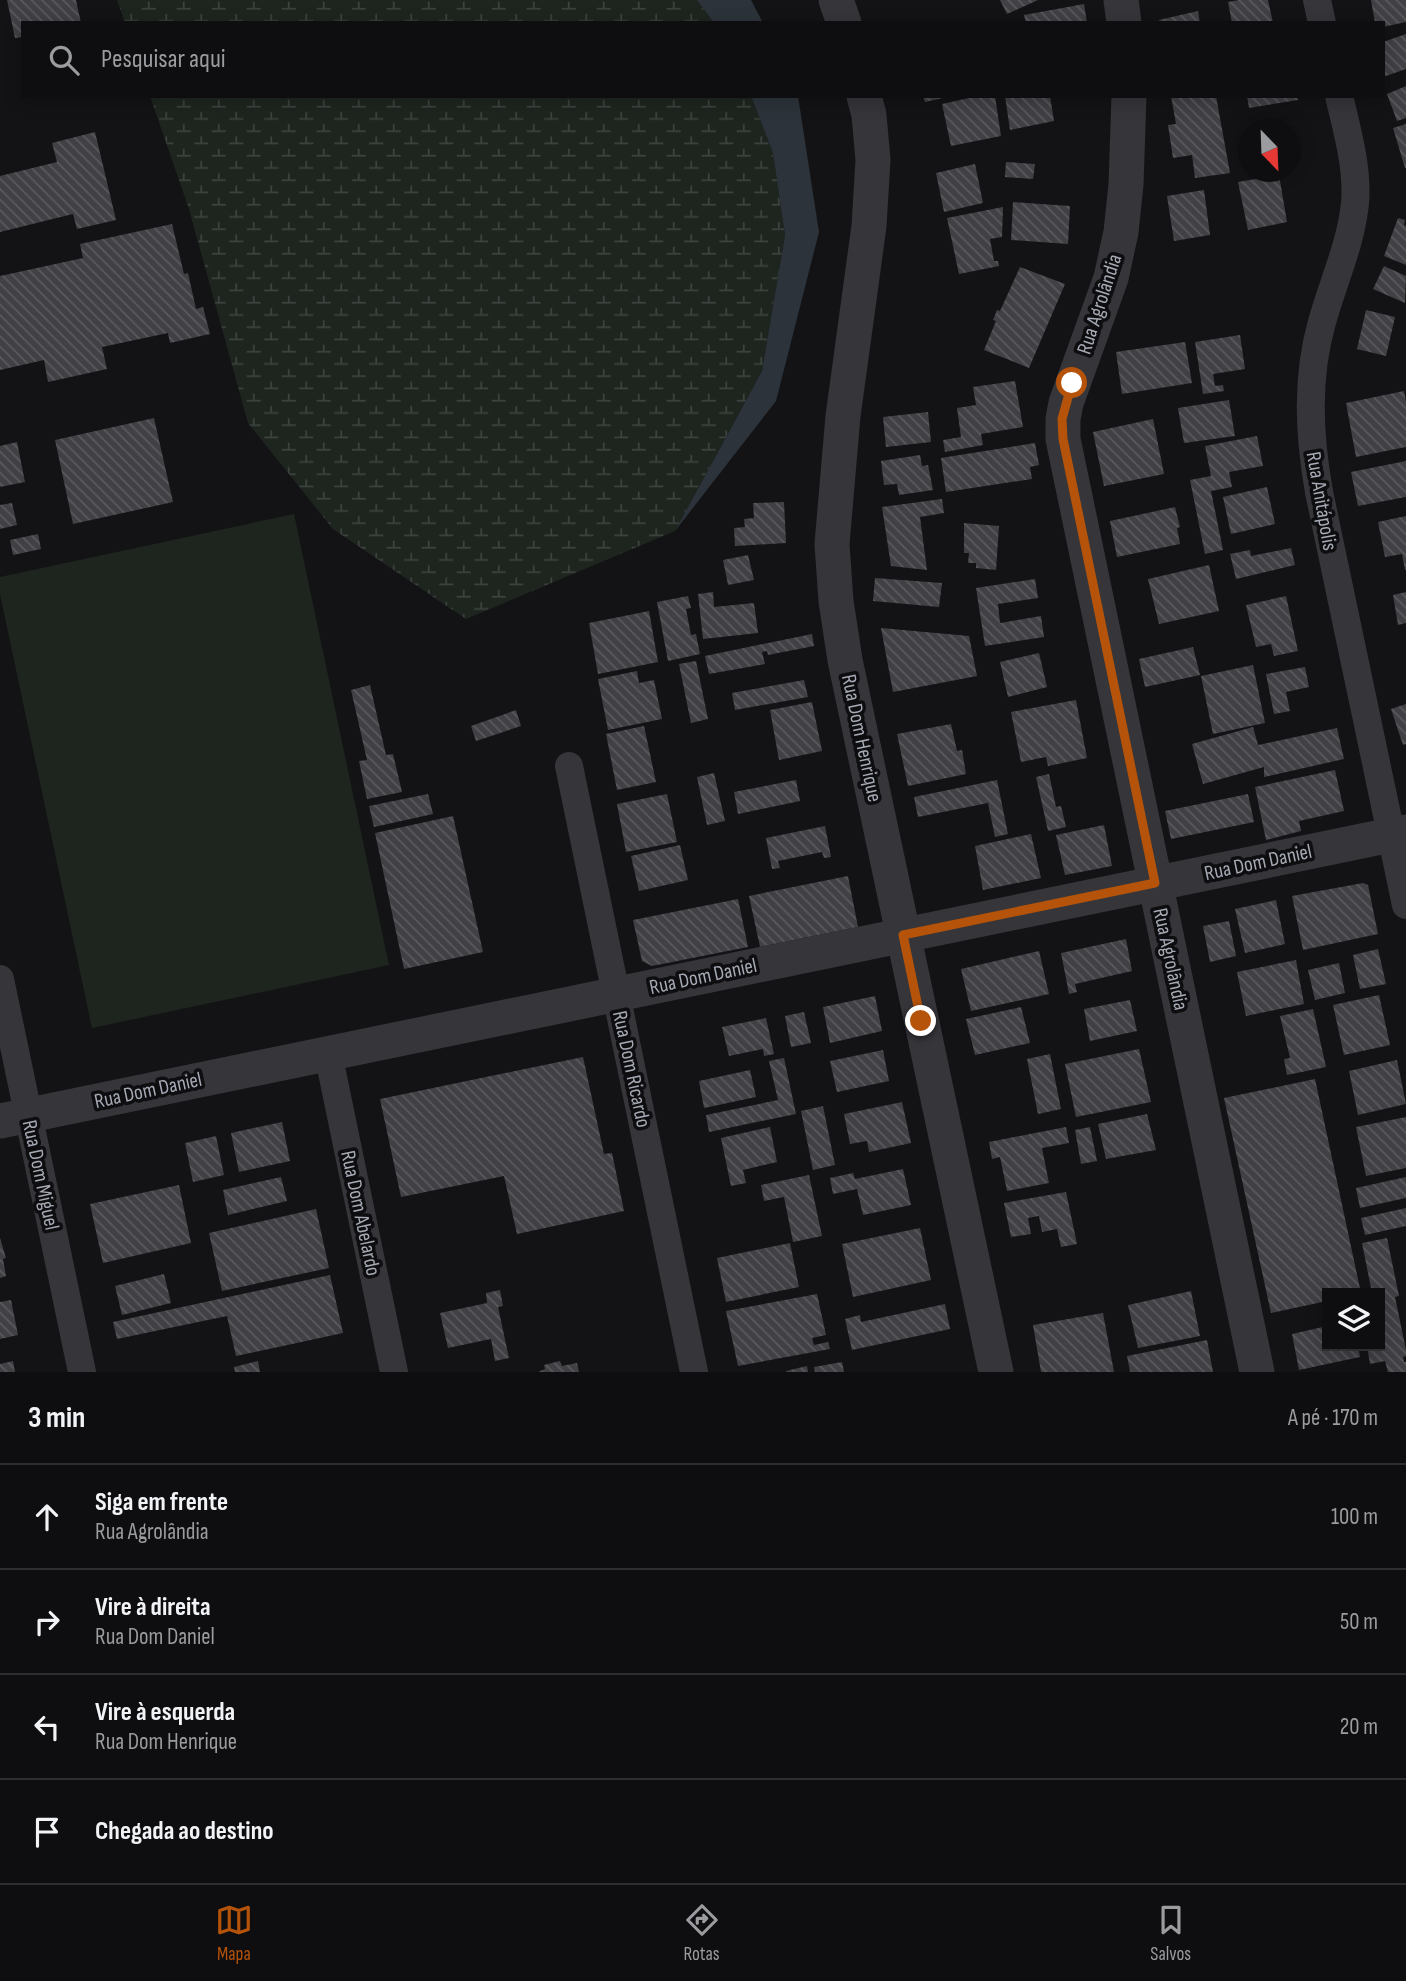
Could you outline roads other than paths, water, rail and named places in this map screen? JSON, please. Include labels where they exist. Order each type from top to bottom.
[{"type":"street","points":[[836,0],[843,21]]},
{"type":"street","points":[[1121,0],[1124,21]]},
{"type":"street","points":[[1317,0],[1322,21]]},
{"type":"street","name":"Rua Dom Henrique","points":[[864,98],[873,160],[869,226],[843,416],[833,556],[836,601],[845,660],[996,1372]]},
{"type":"street","name":"Rua Agrolândia","points":[[1129,98],[1126,185],[1121,232],[1111,278],[1066,402],[1062,419],[1063,439],[1257,1372]]},
{"type":"street","name":"Rua Anitápolis","points":[[1339,98],[1354,169],[1355,201],[1350,232],[1321,324],[1312,363],[1312,456],[1318,492],[1398,833],[1406,905]]},
{"type":"street","name":"Rua Dom Ricardo","points":[[569,766],[694,1372]]},
{"type":"street","name":"Rua Dom Daniel","points":[[14,1118],[1398,833]]},
{"type":"street","name":"Rua Dom Miguel","points":[[0,979],[14,1118],[82,1372]]},
{"type":"street","name":"Rua Dom Abelardo","points":[[328,1053],[394,1372]]}]
